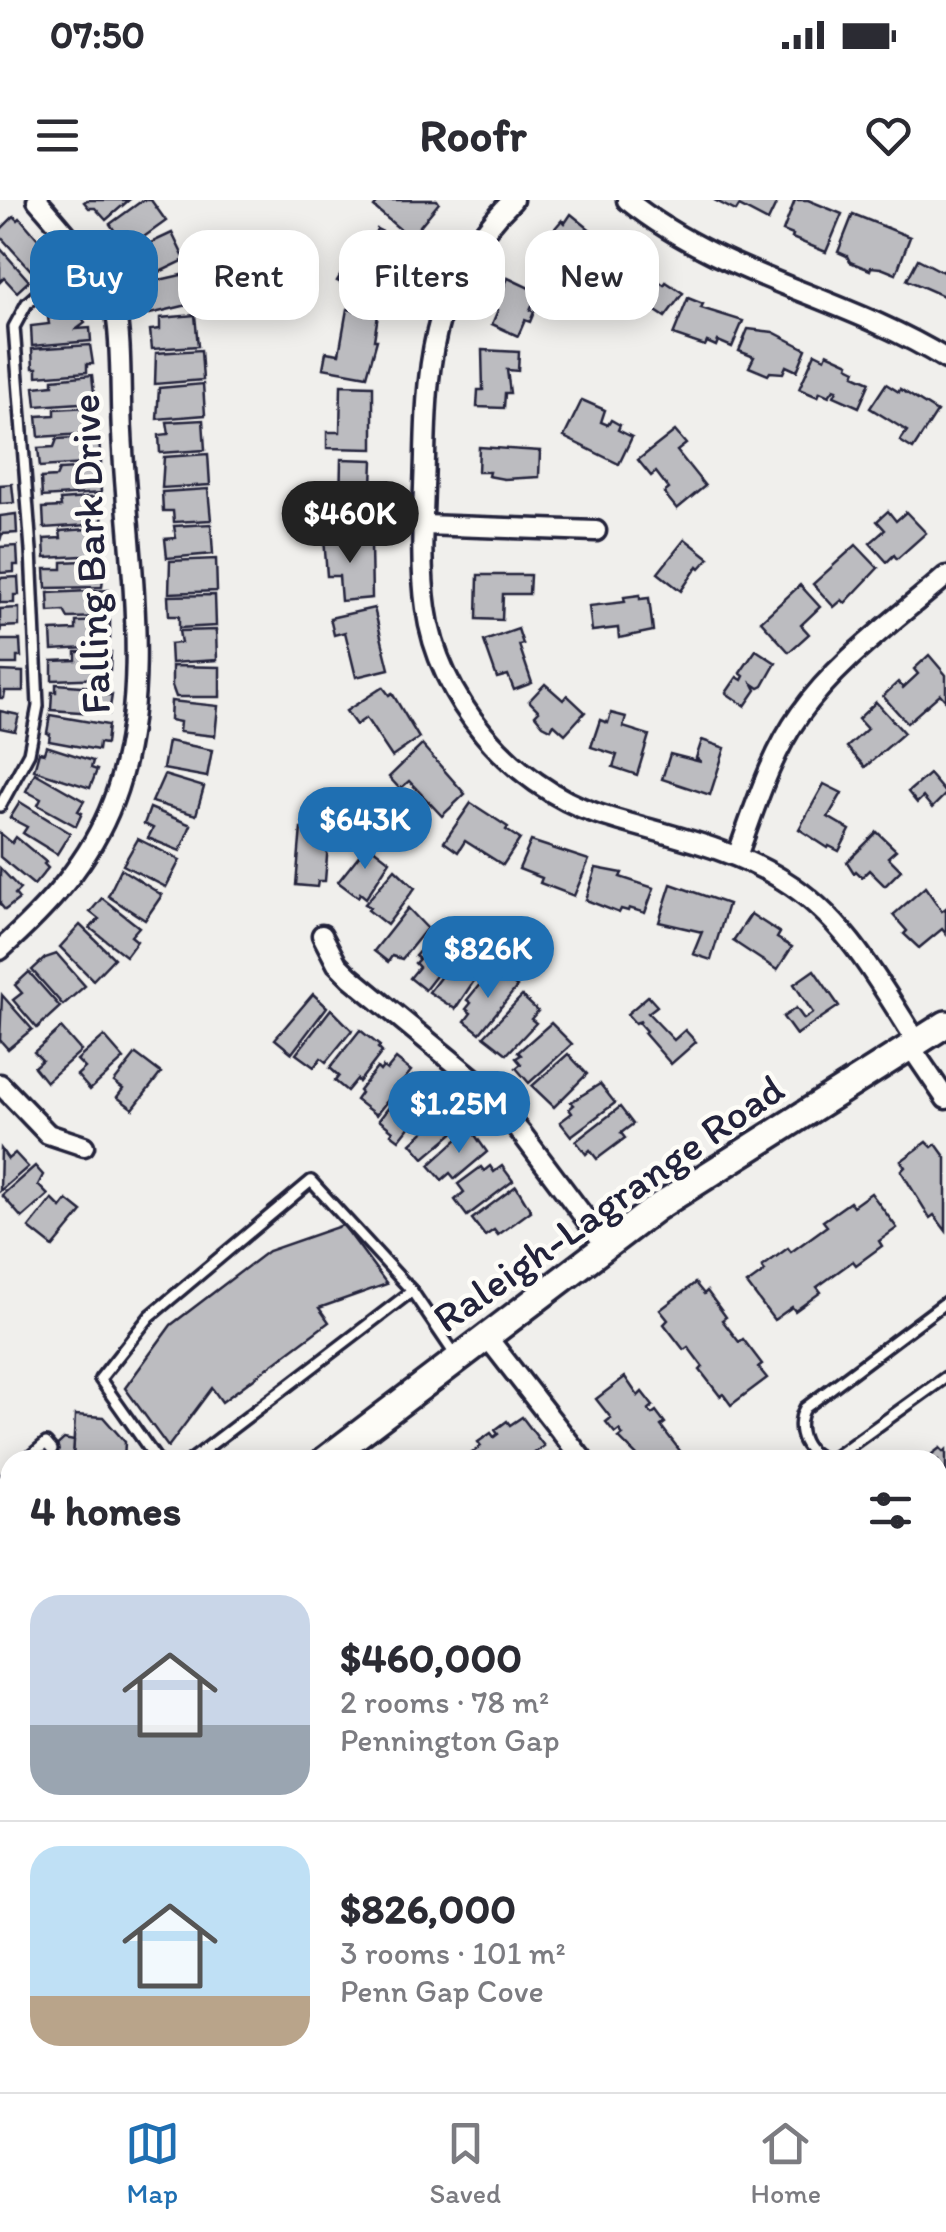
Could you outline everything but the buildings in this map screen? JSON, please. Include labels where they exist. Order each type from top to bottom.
[{"type":"main road","name":"Raleigh-Lagrange Road","points":[[339,1450],[700,1177],[913,1044],[944,1029]]},
{"type":"street","name":"Falling Bark Drive","points":[[36,200],[63,230]]},
{"type":"street","points":[[513,200],[484,230],[446,296],[434,334],[426,396],[424,584],[432,634],[454,690],[499,749],[534,780],[578,806],[737,856],[784,880],[834,921],[864,959],[946,1099]]},
{"type":"street","points":[[627,200],[671,232],[721,260],[903,335],[946,359]]},
{"type":"street","name":"Falling Bark Drive","points":[[0,950],[58,894],[95,841],[120,783],[134,708],[132,586],[116,320]]},
{"type":"street","points":[[424,525],[596,531]]},
{"type":"street","points":[[737,856],[778,752],[798,716],[837,672],[946,576]]},
{"type":"street","points":[[322,935],[350,978],[457,1063],[494,1100],[606,1246]]},
{"type":"street","points":[[0,1084],[48,1134],[84,1146]]},
{"type":"street","points":[[487,1336],[575,1450]]},
{"type":"lane","points":[[0,806],[29,753],[38,706],[14,327],[30,300]]},
{"type":"lane","points":[[151,1450],[100,1379],[150,1316],[311,1181],[412,1290],[457,1358]]},
{"type":"lane","points":[[203,1450],[412,1290]]},
{"type":"lane","points":[[811,1450],[800,1434],[799,1420],[805,1408],[946,1302]]},
{"type":"lane","points":[[844,1450],[946,1376]]},
{"type":"lane","points":[[37,1450],[46,1442],[52,1450]]}]
